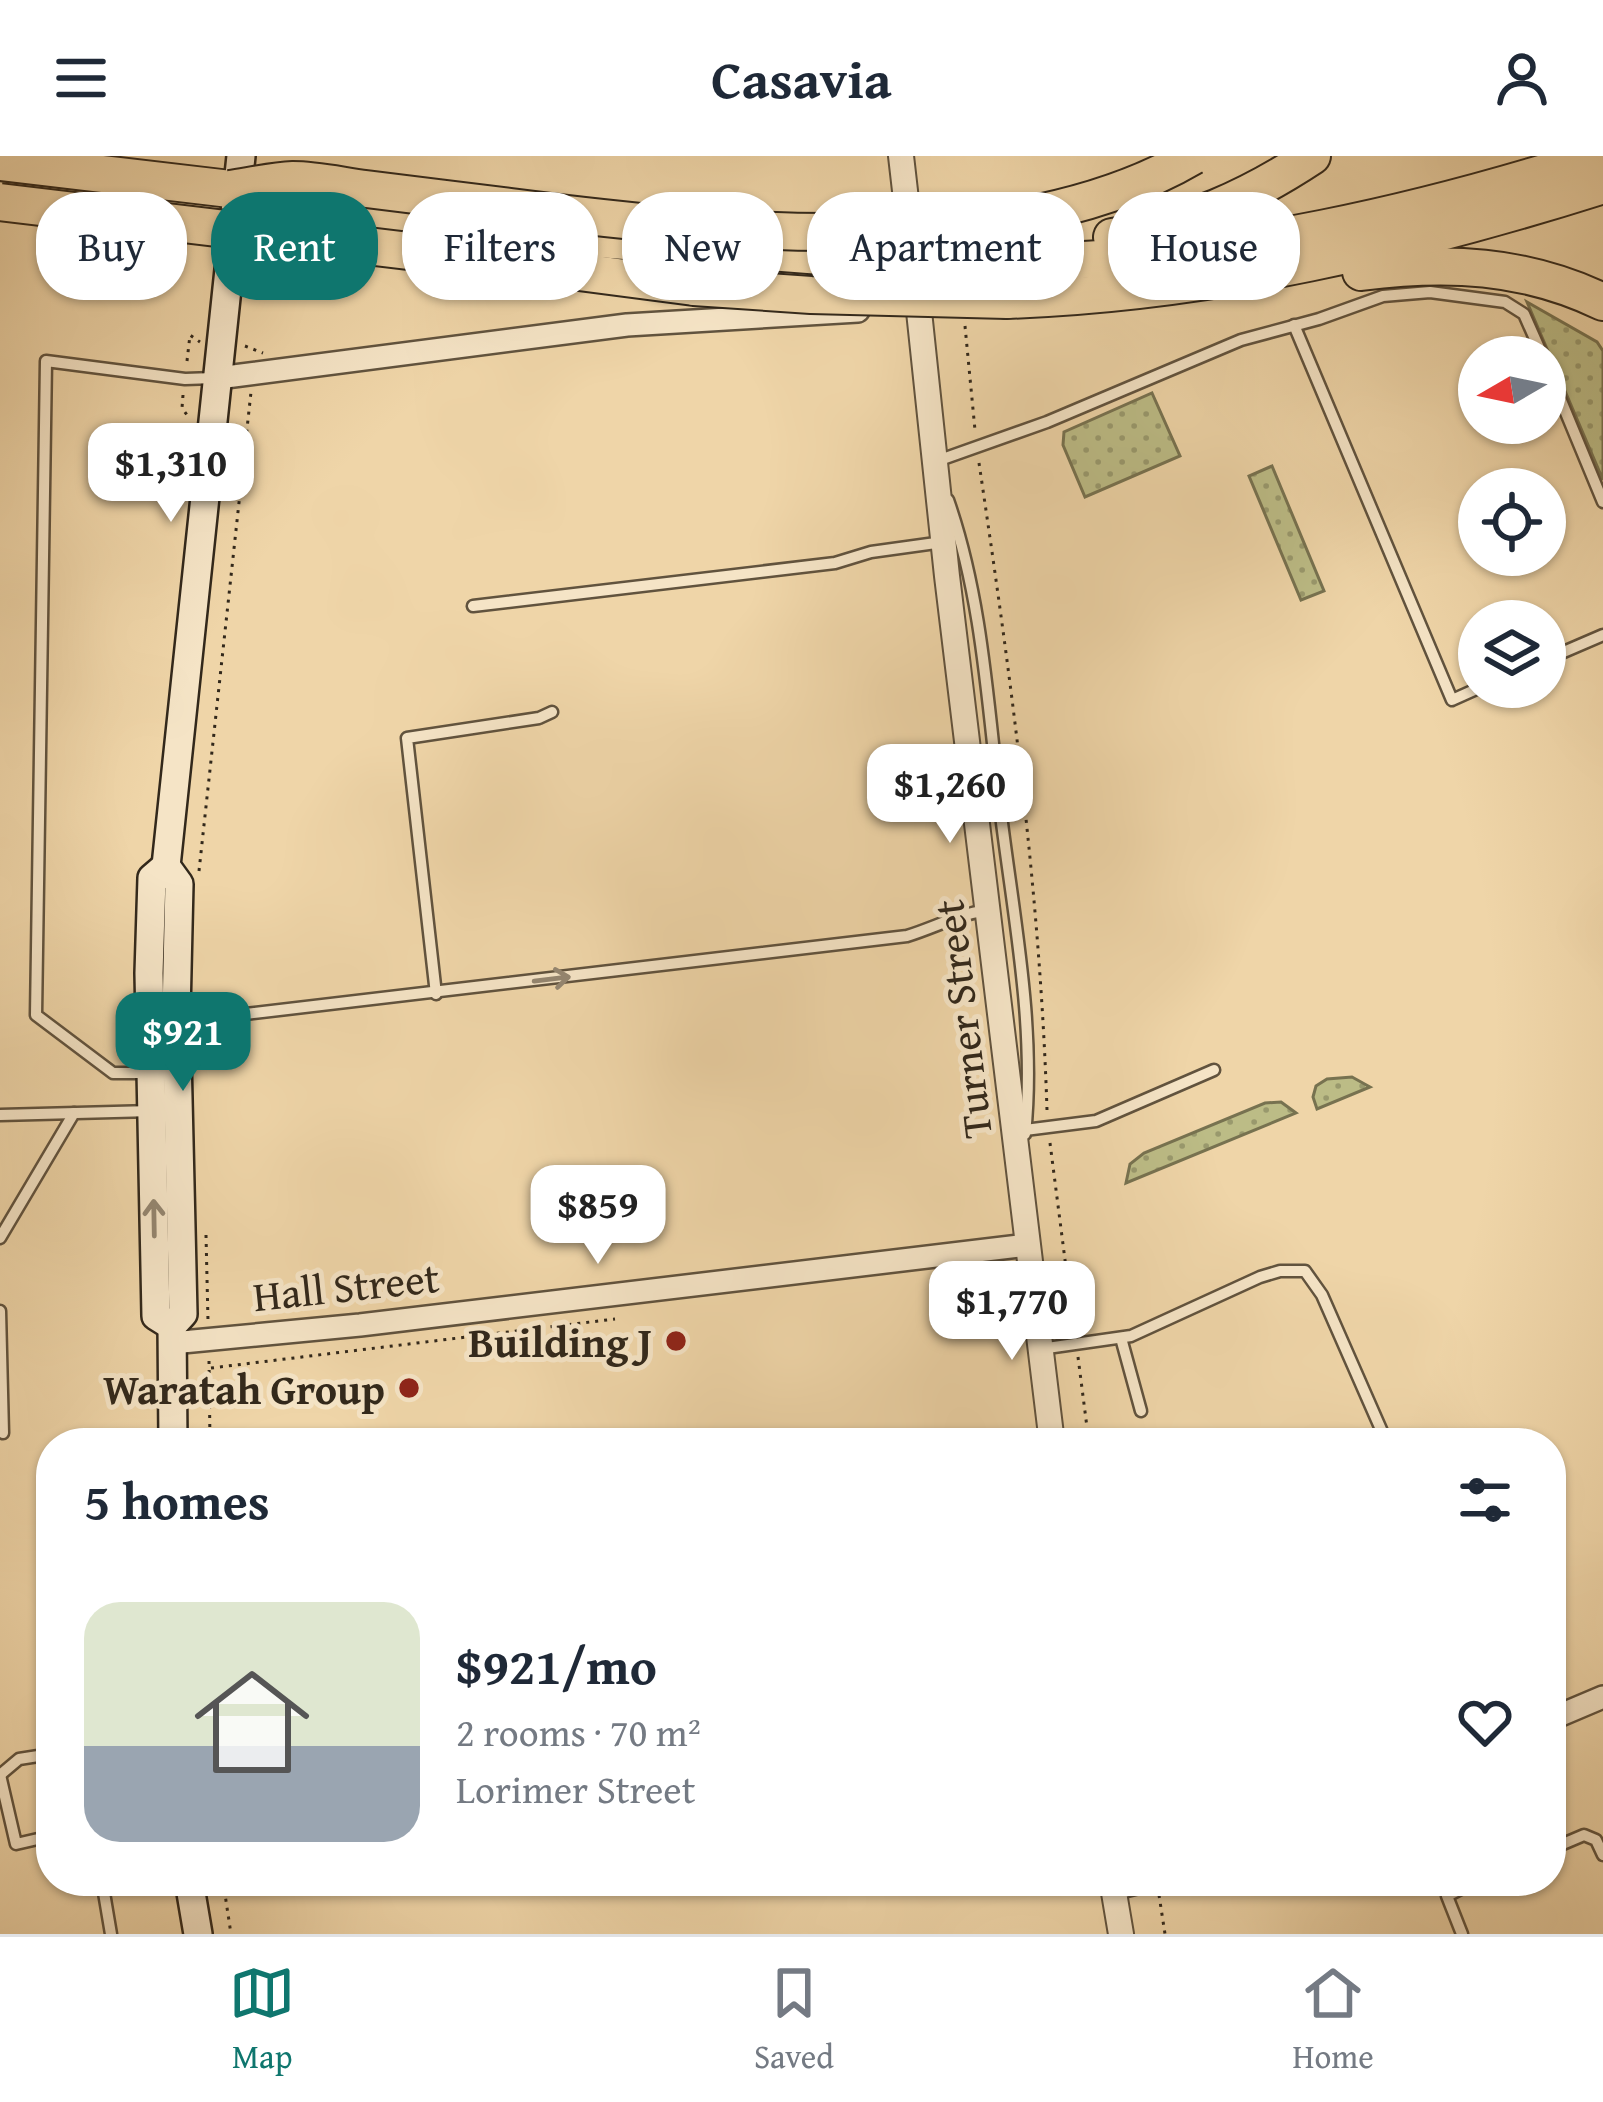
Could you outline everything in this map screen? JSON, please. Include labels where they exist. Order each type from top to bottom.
[{"type":"highway","points":[[0,163],[235,173],[598,218],[847,230],[956,225],[1055,212],[1121,192],[1193,156]]},
{"type":"highway","points":[[1084,242],[1147,232],[1204,214],[1312,156]]},
{"type":"highway","points":[[1337,253],[1456,199],[1599,156]]},
{"type":"highway","points":[[235,173],[633,242],[807,255]]},
{"type":"highway","points":[[0,202],[694,286],[811,296],[1057,298],[1274,268],[1459,229],[1603,185]]},
{"type":"highway","points":[[1084,259],[1199,250],[1337,253],[1540,277],[1603,302]]},
{"type":"main road","points":[[173,1428],[172,1334],[183,1314],[152,878],[166,866],[235,173]]},
{"type":"main road","points":[[162,1013],[150,1073],[156,1316],[172,1334]]},
{"type":"main road","points":[[192,1896],[198,1934]]},
{"type":"street","name":"Turner Street","points":[[902,156],[943,542],[1050,1428]]},
{"type":"street","points":[[218,378],[627,325],[755,320],[919,305]]},
{"type":"street","name":"Hall Street","points":[[172,1334],[208,1340],[1028,1245]]},
{"type":"street","points":[[1566,1713],[1603,1697]]},
{"type":"street","points":[[1114,1896],[1121,1934]]},
{"type":"lane","points":[[1459,265],[1565,300]]},
{"type":"lane","points":[[1020,1177],[1029,1070],[1026,1027],[976,612],[963,547],[935,462],[1241,340],[1383,296],[1420,292],[1504,302],[1519,310],[1532,336]]},
{"type":"lane","points":[[1294,325],[1452,700],[1458,697]]},
{"type":"lane","points":[[150,1073],[113,1073],[36,1015],[46,361],[185,379],[218,378]]},
{"type":"lane","points":[[1566,412],[1603,502]]},
{"type":"lane","points":[[473,606],[835,563],[871,551],[943,542]]},
{"type":"lane","points":[[1566,651],[1603,635]]},
{"type":"lane","points":[[436,994],[406,738],[539,718],[552,712]]},
{"type":"lane","points":[[162,1013],[237,1015],[907,936],[947,918],[988,910]]},
{"type":"lane","points":[[1025,1130],[1096,1120],[1214,1070]]},
{"type":"lane","points":[[0,1115],[152,1111]]},
{"type":"lane","points":[[0,1238],[74,1113]]},
{"type":"lane","points":[[1040,1349],[1120,1338],[1261,1277],[1305,1271],[1322,1295],[1380,1428]]},
{"type":"lane","points":[[0,1310],[3,1433]]},
{"type":"lane","points":[[1120,1338],[1141,1411]]},
{"type":"lane","points":[[36,1756],[20,1759],[0,1775],[16,1844],[36,1839]]},
{"type":"lane","points":[[1566,1842],[1584,1834],[1596,1840],[1603,1855]]},
{"type":"lane","points":[[105,1896],[111,1934]]},
{"type":"lane","points":[[1448,1896],[1459,1933]]},
{"type":"path","points":[[965,322],[1028,837],[1044,994],[1048,1128],[1087,1428]]},
{"type":"path","points":[[198,885],[253,374]]},
{"type":"path","points":[[182,408],[187,415]]},
{"type":"path","points":[[205,1223],[210,1428]]},
{"type":"path","points":[[209,1369],[615,1319]]},
{"type":"path","points":[[225,1896],[231,1934]]},
{"type":"path","points":[[1160,1896],[1166,1934]]},
{"type":"green space","points":[[1527,302],[1597,342],[1603,351],[1603,480],[1566,393],[1566,336],[1542,336]]},
{"type":"green space","points":[[1152,393],[1180,456],[1085,497],[1063,445],[1064,432]]},
{"type":"green space","points":[[1272,466],[1324,591],[1301,600],[1249,476]]},
{"type":"green space","points":[[1352,1077],[1370,1087],[1317,1109],[1316,1086],[1327,1079]]},
{"type":"green space","points":[[1281,1102],[1296,1113],[1126,1183],[1130,1164],[1144,1153],[1265,1103]]},
{"type":"place","name":"Building J","points":[[676,1341]]},
{"type":"place","name":"Waratah Group","points":[[409,1388]]}]
